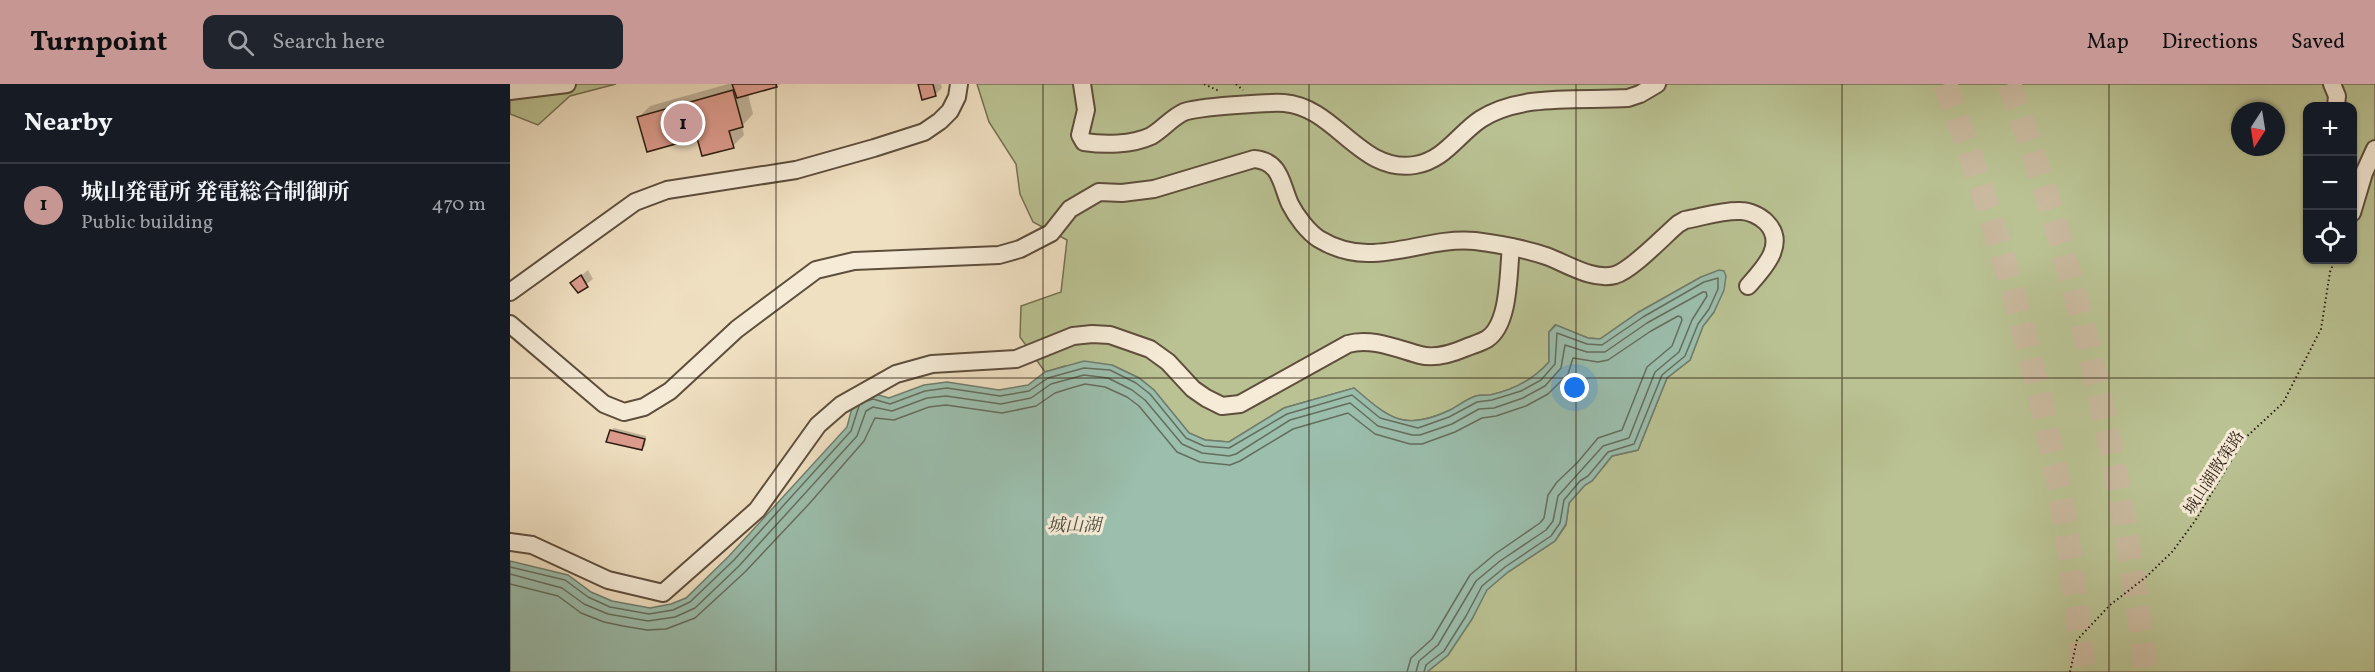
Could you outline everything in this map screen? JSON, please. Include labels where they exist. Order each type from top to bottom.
[{"type":"lane","points":[[510,91],[567,84]]},
{"type":"lane","points":[[510,292],[635,202],[667,190],[796,170],[924,132],[950,111],[957,97],[959,84]]},
{"type":"lane","points":[[1082,84],[1086,110],[1080,135],[1084,142],[1100,144],[1151,136],[1185,111],[1285,103],[1311,111],[1336,128],[1368,155],[1389,164],[1414,165],[1432,160],[1481,119],[1504,108],[1541,100],[1628,98],[1657,84]]},
{"type":"lane","points":[[2331,84],[2337,96],[2336,102]]},
{"type":"lane","points":[[2353,210],[2364,173],[2375,149]]},
{"type":"lane","points":[[510,324],[604,404],[624,412],[636,410],[670,391],[737,329],[816,270],[854,261],[999,255],[1020,249],[1051,233],[1070,209],[1099,192],[1122,194],[1154,189],[1254,159],[1272,165],[1281,175],[1290,204],[1309,231],[1319,239],[1342,248],[1373,254],[1400,252],[1434,242],[1473,241],[1511,247],[1545,256],[1602,276],[1615,275],[1627,269],[1685,220],[1740,211],[1762,218],[1771,227],[1775,237],[1771,257],[1748,286]]},
{"type":"lane","points":[[510,542],[532,544],[608,580],[663,593],[757,510],[818,425],[841,405],[896,374],[932,364],[1016,359],[1073,336],[1110,335],[1150,350],[1168,362],[1193,389],[1206,398],[1222,406],[1239,404],[1359,340],[1425,356],[1441,356],[1455,353],[1488,338],[1499,326],[1504,311],[1511,247]]},
{"type":"path","name":"城山湖散策路","points":[[2070,672],[2077,640],[2110,604],[2146,577],[2172,552],[2195,521],[2244,439],[2283,404],[2321,329],[2333,264]]},
{"type":"shaded area","points":[[510,84],[616,84],[570,96],[538,125],[510,114]]},
{"type":"shaded area","points":[[977,84],[2375,84],[2375,672],[1427,672],[1448,655],[1472,619],[1486,590],[1508,572],[1555,541],[1566,525],[1569,503],[1585,485],[1592,481],[1612,456],[1638,450],[1667,378],[1690,360],[1703,326],[1714,312],[1701,277],[1639,312],[1600,339],[1588,338],[1555,325],[1549,332],[1549,362],[1537,374],[1515,387],[1490,395],[1472,397],[1432,417],[1407,421],[1386,414],[1354,388],[1284,408],[1229,442],[1205,440],[1189,433],[1154,390],[1139,378],[1112,365],[1065,366],[1045,372],[1020,337],[1021,306],[1061,292],[1067,240],[1033,222],[1020,194],[1016,164],[989,122]]},
{"type":"water","name":"城山湖","points":[[1719,270],[1724,271],[1726,276],[1724,290],[1714,312],[1703,326],[1690,360],[1667,378],[1638,450],[1612,456],[1592,481],[1585,485],[1569,503],[1566,524],[1555,541],[1508,572],[1487,590],[1472,619],[1448,655],[1427,672],[510,672],[510,561],[568,575],[591,592],[612,601],[650,608],[686,598],[729,556],[847,427],[854,400],[872,393],[889,398],[924,385],[947,382],[999,390],[1028,385],[1045,372],[1084,361],[1112,365],[1139,378],[1154,390],[1189,433],[1205,440],[1229,442],[1284,408],[1354,388],[1387,414],[1407,421],[1419,420],[1448,411],[1472,397],[1499,393],[1530,379],[1549,362],[1549,332],[1556,325],[1588,338],[1600,339],[1639,312],[1701,277]]},
{"type":"building","points":[[732,84],[776,84],[777,87],[737,98]]},
{"type":"building","points":[[918,84],[933,84],[936,96],[922,100]]},
{"type":"building","points":[[733,90],[743,127],[729,131],[734,148],[702,156],[697,138],[647,152],[637,117]]},
{"type":"building","points":[[581,275],[588,287],[578,293],[570,283]]},
{"type":"building","points":[[610,430],[645,439],[642,450],[606,442]]},
{"type":"tunnel","points":[[1945,84],[1976,171],[2003,259],[2039,393],[2065,525],[2084,672]]},
{"type":"tunnel","points":[[2009,84],[2057,228],[2095,374],[2124,522],[2146,672]]},
{"type":"place","name":"城山発電所 発電総合制御所","points":[[683,123]]}]
